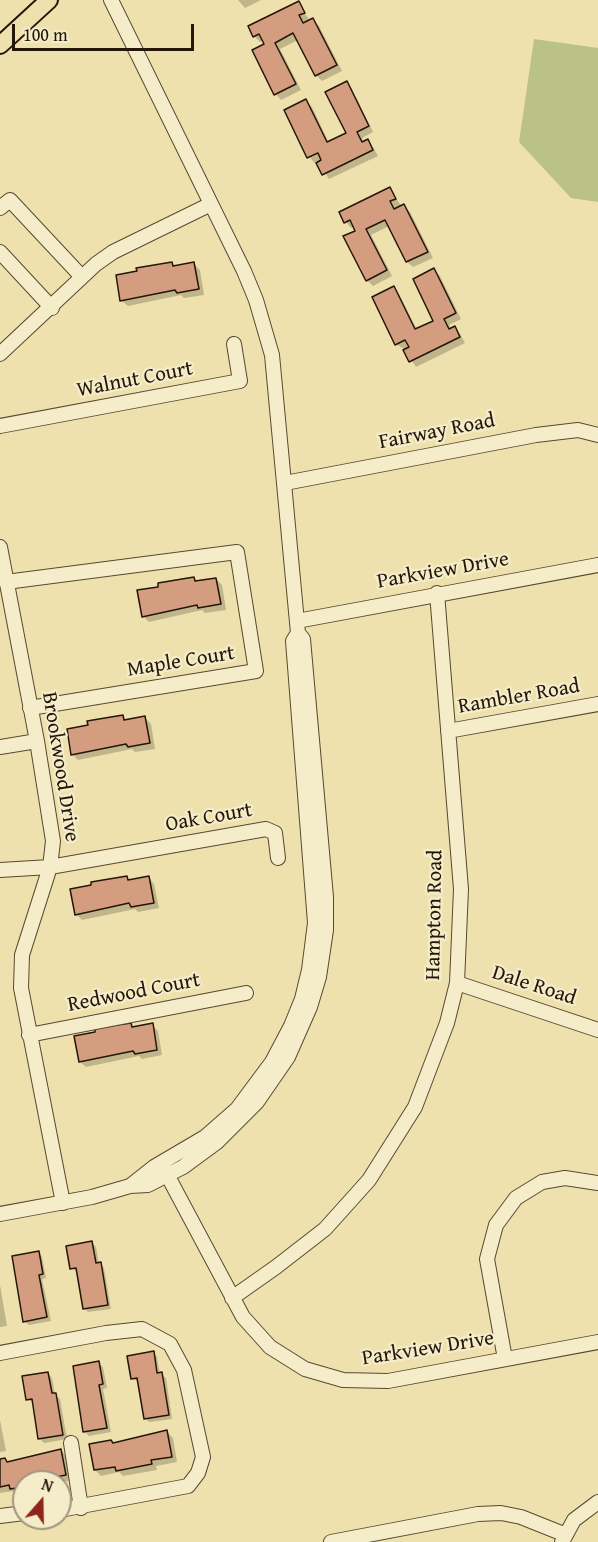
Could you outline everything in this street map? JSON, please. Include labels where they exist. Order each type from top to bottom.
[{"type":"main road","points":[[0,45],[49,0]]},
{"type":"street","points":[[0,1214],[63,1203],[130,1186],[148,1185],[164,1170],[217,1142],[257,1102],[274,1079],[300,1035],[319,977],[326,930],[326,897],[303,639],[297,627],[277,390],[266,329],[244,271],[111,0]]},
{"type":"street","points":[[5,204],[82,277]]},
{"type":"street","points":[[0,354],[52,308],[82,277],[113,252],[211,204]]},
{"type":"street","points":[[0,252],[52,308]]},
{"type":"street","name":"Walnut Court","points":[[0,426],[240,381],[234,344]]},
{"type":"street","name":"Fairway Road","points":[[285,483],[536,435],[578,430],[598,435]]},
{"type":"street","name":"Brookwood Drive","points":[[0,547],[37,741],[53,841],[50,867],[22,955],[21,988],[63,1203]]},
{"type":"street","name":"Maple Court","points":[[6,582],[100,572],[237,552],[256,671],[30,708]]},
{"type":"street","name":"Parkview Drive","points":[[297,627],[437,593],[598,565]]},
{"type":"street","name":"Hampton Road","points":[[231,1298],[276,1268],[325,1229],[384,1159],[411,1115],[427,1081],[447,1023],[457,983],[461,889],[437,593]]},
{"type":"street","name":"Rambler Road","points":[[448,731],[598,704]]},
{"type":"street","points":[[0,747],[37,741]]},
{"type":"street","name":"Oak Court","points":[[50,867],[266,829],[274,833],[278,858]]},
{"type":"street","points":[[0,870],[50,867]]},
{"type":"street","name":"Dale Road","points":[[457,983],[598,1030]]},
{"type":"street","name":"Redwood Court","points":[[29,1035],[246,993]]},
{"type":"street","name":"Parkview Drive","points":[[164,1170],[243,1317],[281,1355],[305,1369],[343,1380],[388,1381],[598,1342]]},
{"type":"street","points":[[505,1359],[488,1259],[496,1225],[516,1198],[542,1182],[565,1178],[598,1183]]},
{"type":"street","points":[[0,1353],[106,1333],[142,1329],[170,1344],[184,1371],[202,1457],[198,1473],[188,1486],[72,1509]]},
{"type":"street","points":[[72,1443],[81,1508]]},
{"type":"street","points":[[331,1542],[478,1514],[501,1513],[521,1517],[564,1539],[574,1520],[598,1502]]},
{"type":"green space","points":[[534,39],[598,48],[598,202],[571,198],[519,142]]},
{"type":"building","points":[[299,1],[305,13],[299,15],[303,23],[313,18],[337,65],[315,76],[293,33],[275,43],[296,84],[274,95],[252,50],[264,44],[259,34],[253,37],[248,26]]},
{"type":"building","points":[[347,81],[369,126],[357,132],[362,142],[368,139],[373,150],[322,175],[316,163],[321,160],[318,153],[307,158],[284,110],[306,99],[327,142],[346,133],[325,92]]},
{"type":"building","points":[[390,187],[396,199],[390,201],[394,209],[404,204],[428,252],[406,262],[385,220],[366,229],[387,270],[366,281],[343,236],[355,231],[350,220],[344,223],[339,212]]},
{"type":"building","points":[[172,262],[173,266],[194,262],[199,289],[177,293],[175,290],[120,301],[116,275],[137,271],[136,268]]},
{"type":"building","points":[[434,268],[456,313],[444,319],[449,329],[455,326],[460,337],[409,362],[403,350],[409,347],[405,340],[395,345],[372,297],[394,286],[415,329],[433,321],[413,279]]},
{"type":"building","points":[[194,577],[195,581],[216,578],[221,604],[198,608],[197,605],[142,617],[137,590],[158,587],[158,583]]},
{"type":"building","points":[[123,715],[124,720],[145,716],[150,743],[128,747],[126,744],[71,755],[67,729],[88,725],[87,721]]},
{"type":"building","points":[[127,876],[128,880],[149,876],[154,903],[131,907],[129,903],[75,915],[70,889],[91,885],[91,882]]},
{"type":"building","points":[[131,1023],[132,1027],[153,1023],[157,1050],[135,1054],[133,1051],[79,1062],[74,1036],[95,1032],[95,1028]]},
{"type":"building","points":[[92,1241],[96,1263],[101,1262],[108,1305],[83,1309],[76,1268],[70,1269],[66,1246]]},
{"type":"building","points":[[39,1251],[43,1274],[39,1275],[47,1317],[23,1322],[12,1256]]},
{"type":"building","points":[[154,1351],[157,1373],[162,1372],[169,1415],[144,1419],[137,1378],[131,1379],[127,1356]]},
{"type":"building","points":[[99,1361],[103,1384],[99,1385],[107,1428],[83,1432],[73,1366]]},
{"type":"building","points":[[48,1372],[52,1393],[56,1393],[63,1435],[38,1439],[32,1399],[26,1400],[22,1376]]},
{"type":"building","points":[[167,1430],[172,1457],[151,1460],[152,1464],[116,1471],[115,1467],[94,1470],[89,1444],[111,1440],[113,1443]]},
{"type":"building","points":[[61,1449],[65,1470],[12,1470],[12,1489],[10,1489],[9,1485],[0,1487],[0,1459],[5,1458],[7,1462]]}]
